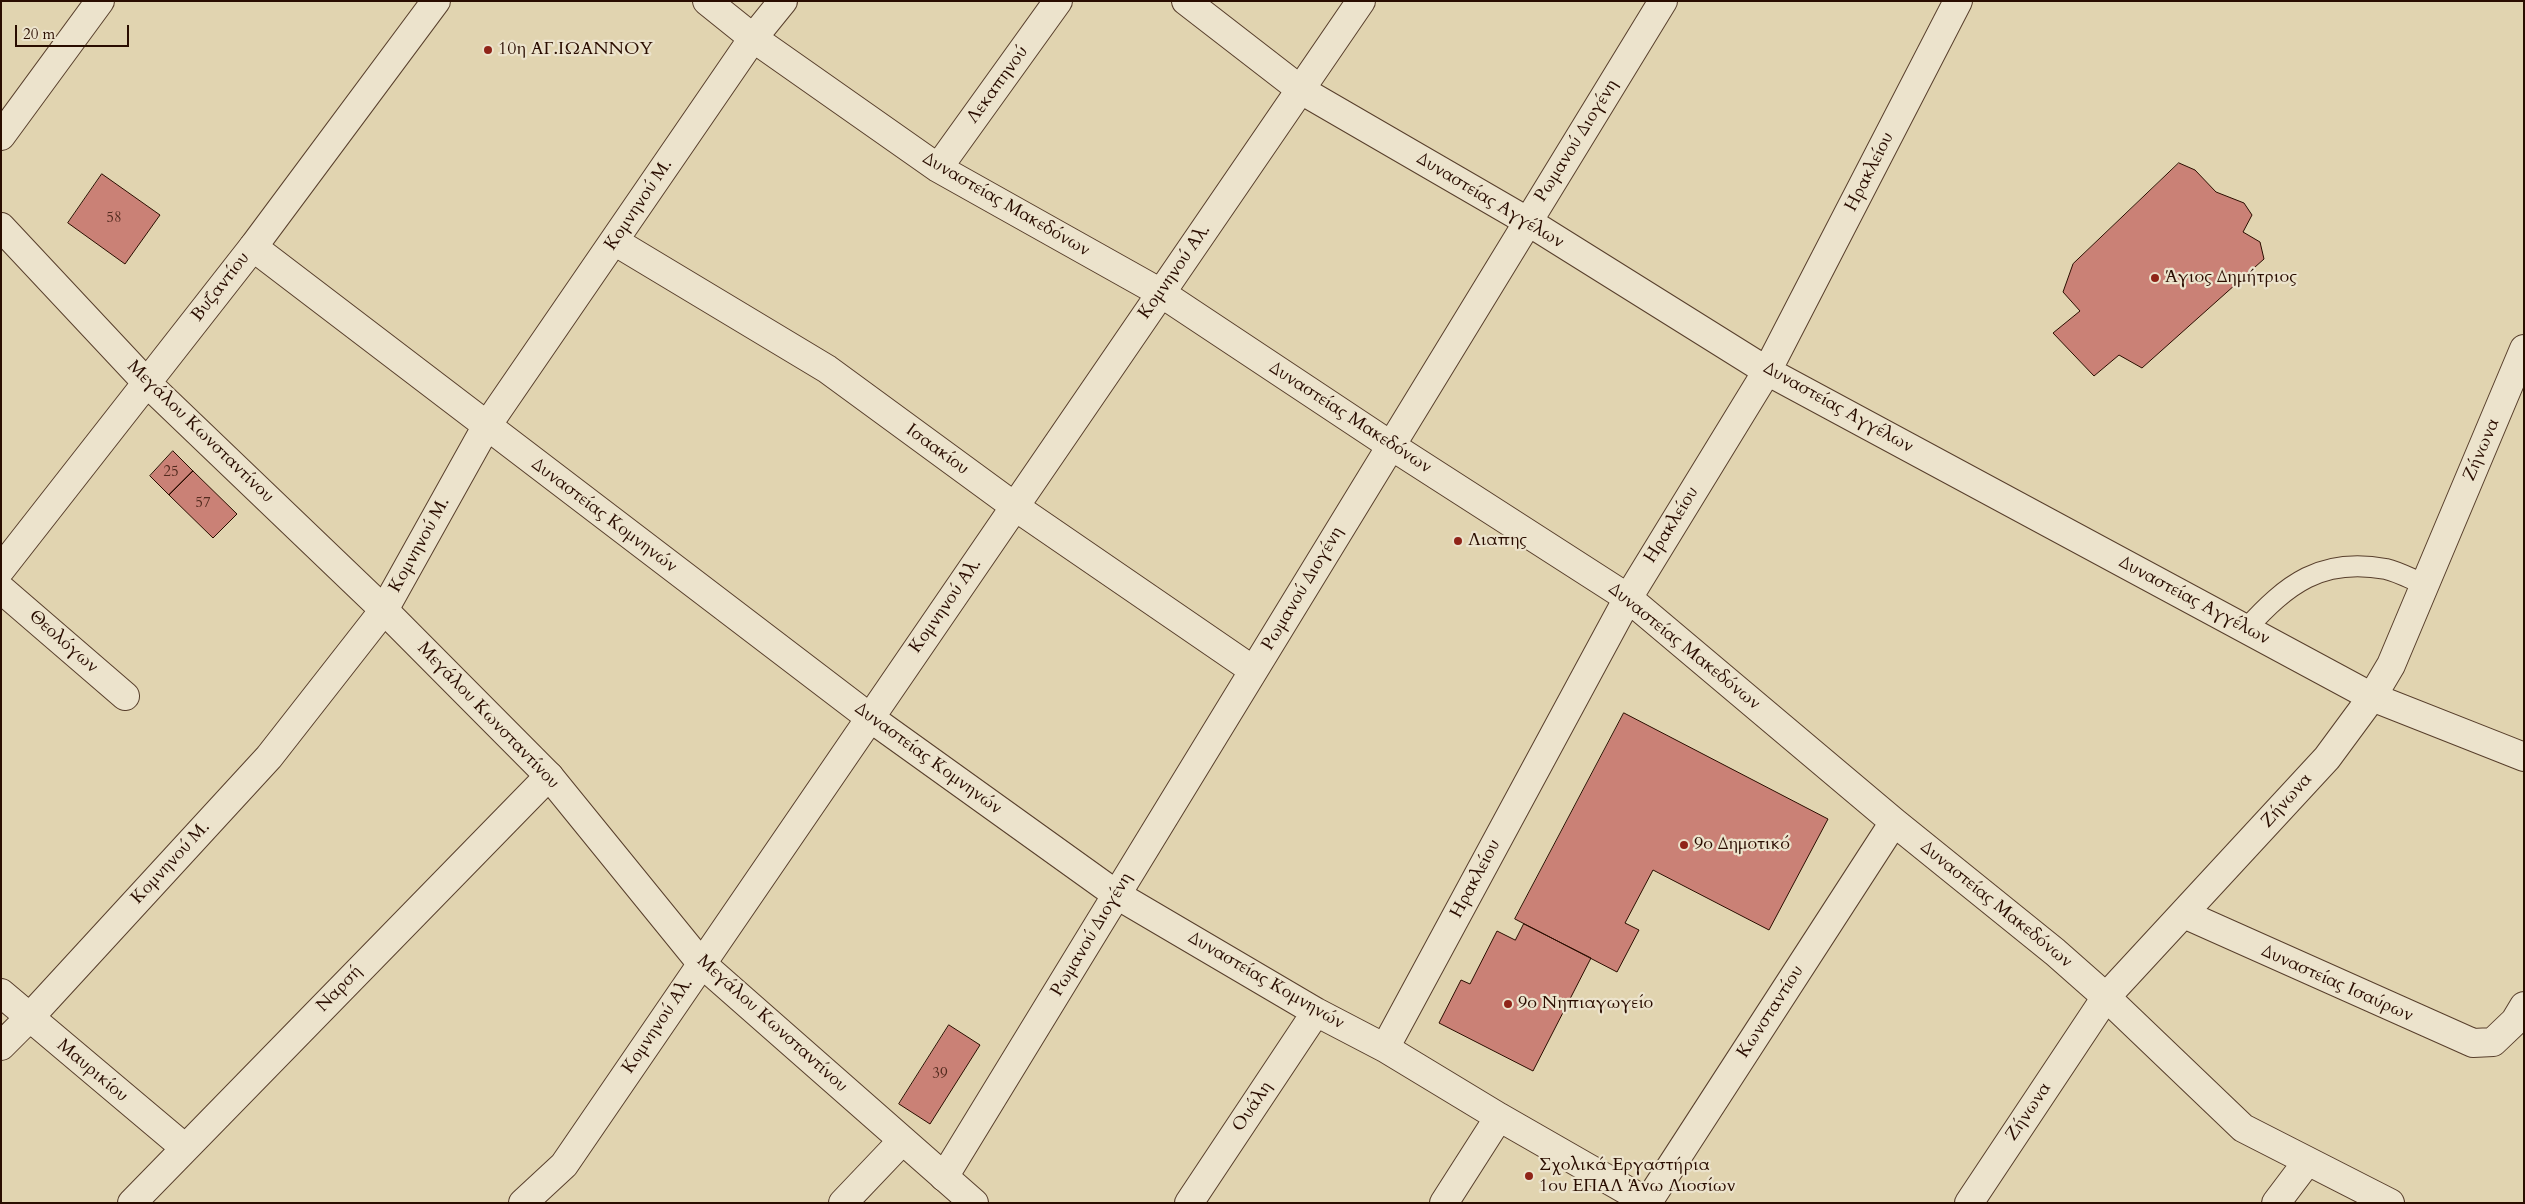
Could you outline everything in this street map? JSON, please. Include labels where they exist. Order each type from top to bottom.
[{"type":"street","points":[[1,136],[100,1]]},
{"type":"street","name":"Βυζαντίου","points":[[1,569],[253,246],[436,1]]},
{"type":"street","name":"Δυναστείας Μακεδόνων","points":[[707,1],[753,38],[938,168],[1161,293],[1390,446],[1628,598],[1894,822],[2054,952],[2106,997],[2243,1128],[2390,1203]]},
{"type":"street","name":"Κομνηνού Μ.","points":[[1,1046],[269,757],[384,610],[486,427],[753,38],[782,1]]},
{"type":"street","name":"Λεκαπηνού","points":[[938,168],[1058,1]]},
{"type":"street","name":"Δυναστείας Αγγέλων","points":[[1186,1],[1301,90],[1528,221],[1767,371],[2372,697],[2524,757]]},
{"type":"street","name":"Κομνηνού Αλ.","points":[[523,1203],[564,1165],[1361,1]]},
{"type":"street","name":"Ρωμανού Διογένη","points":[[944,1178],[1663,1]]},
{"type":"street","name":"Ηρακλείου","points":[[1385,1048],[1628,598],[1767,371],[1958,1]]},
{"type":"street","name":"Μεγάλου Κωνσταντίνου","points":[[1,227],[147,383],[384,610],[549,776],[701,963],[974,1203]]},
{"type":"street","name":"Ισαακίου","points":[[614,241],[828,369],[1014,506],[1254,670]]},
{"type":"street","name":"Δυναστείας Κομνηνών","points":[[253,246],[486,427],[869,717],[1117,895],[1316,1012],[1385,1048],[1499,1117],[1648,1202]]},
{"type":"street","name":"Ζήνωνα","points":[[1968,1203],[2106,997],[2327,758],[2372,697],[2391,665],[2426,585],[2524,349]]},
{"type":"street","name":"Θεολόγων","points":[[1,589],[125,696]]},
{"type":"street","name":"Ναρσή","points":[[132,1203],[549,776]]},
{"type":"street","name":"Κωνσταντίου","points":[[1648,1202],[1894,822]]},
{"type":"street","name":"Δυναστείας Ισαύρων","points":[[2184,914],[2451,1035],[2473,1043],[2493,1042],[2515,1020],[2524,1006]]},
{"type":"street","name":"Μαυρικίου","points":[[1,993],[185,1148]]},
{"type":"street","name":"Ουάλη","points":[[1189,1203],[1316,1012]]},
{"type":"street","points":[[1444,1203],[1499,1117]]},
{"type":"street","points":[[843,1203],[902,1141]]},
{"type":"street","points":[[2276,1203],[2307,1162]]},
{"type":"lane","points":[[2246,629],[2274,598],[2311,574],[2356,566],[2388,570],[2426,585]]},
{"type":"building","name":"Άγιος Δημήτριος","points":[[2179,163],[2195,170],[2216,192],[2244,203],[2252,215],[2243,232],[2260,242],[2264,259],[2142,368],[2119,355],[2094,376],[2053,333],[2080,311],[2063,292],[2073,264]]},
{"type":"building","points":[[102,174],[160,215],[125,264],[68,223]]},
{"type":"building","points":[[173,451],[193,471],[169,495],[150,476]]},
{"type":"building","points":[[193,471],[237,514],[213,538],[169,495]]},
{"type":"building","name":"9ο Δημοτικό","points":[[1624,713],[1828,819],[1769,930],[1653,870],[1625,923],[1639,930],[1617,972],[1515,919]]},
{"type":"building","name":"9ο Νηπιαγωγείο","points":[[1524,924],[1591,958],[1533,1071],[1439,1023],[1461,980],[1470,984],[1497,931],[1515,940]]},
{"type":"building","points":[[949,1025],[980,1045],[930,1124],[899,1104]]},
{"type":"place","name":"10η ΑΓ.ΙΩΑΝΝΟΥ","points":[[488,50]]},
{"type":"place","name":"Άγιος Δημήτριος","points":[[2155,278]]},
{"type":"place","name":"Λιαπης","points":[[1458,541]]},
{"type":"place","name":"9ο Δημοτικό","points":[[1684,845]]},
{"type":"place","name":"9ο Νηπιαγωγείο","points":[[1508,1004]]},
{"type":"place","name":"Σχολικά Εργαστήρια 1ου ΕΠΑΛ Άνω Λιοσίων","points":[[1529,1176]]}]
